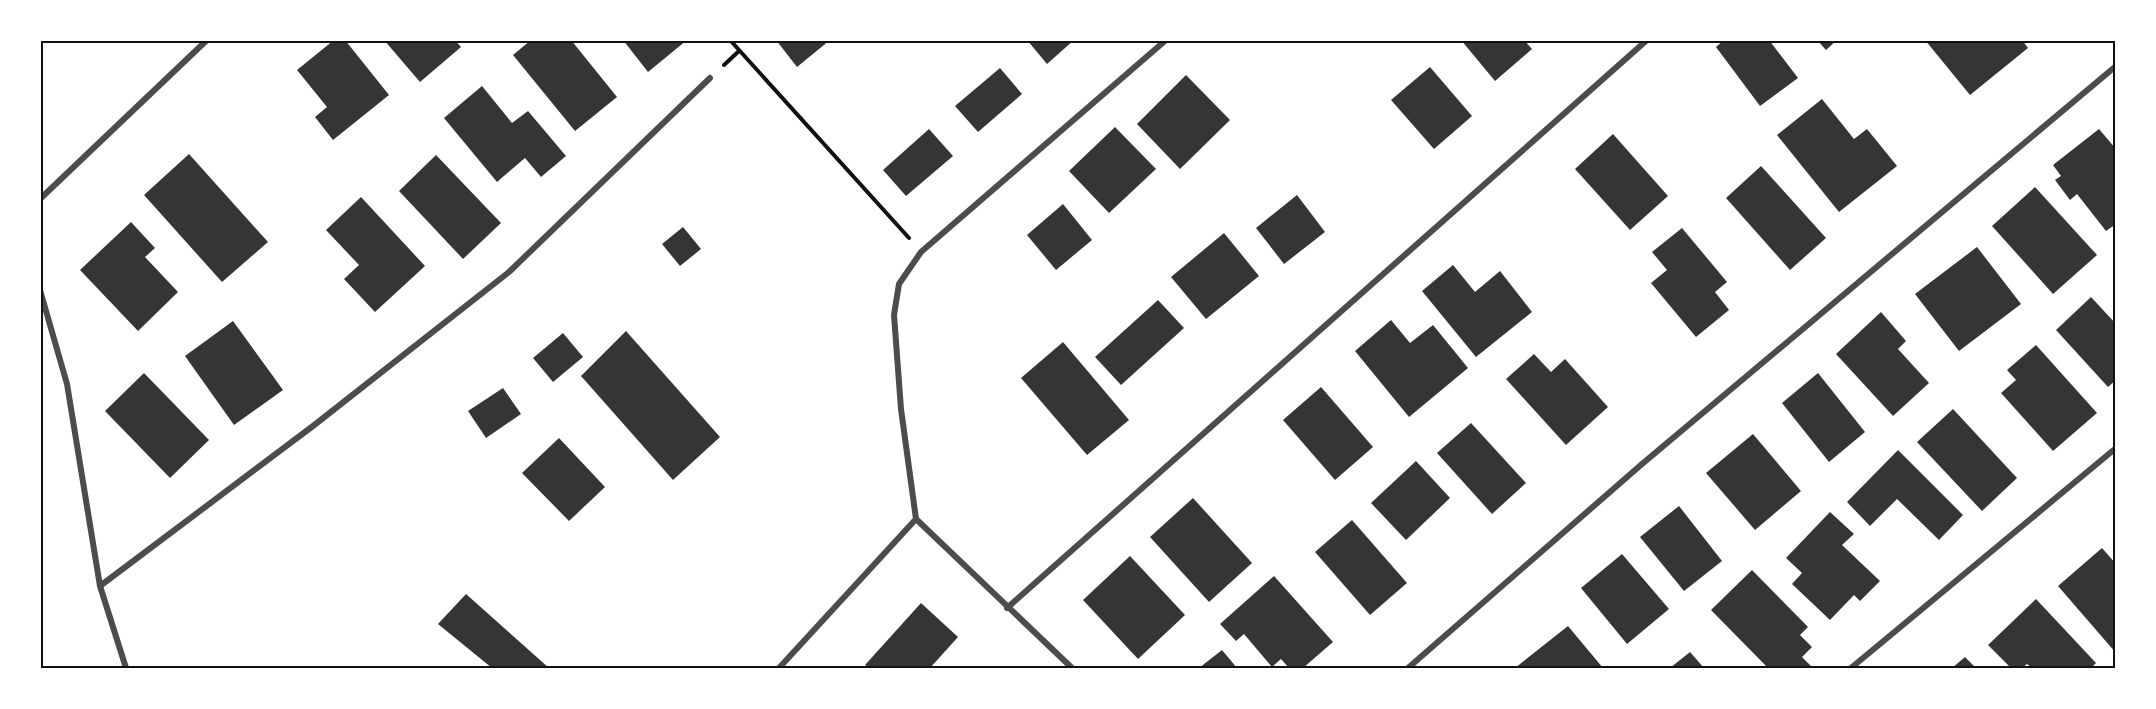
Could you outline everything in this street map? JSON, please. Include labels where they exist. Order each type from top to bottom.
[{"type":"street","points":[[40,199],[207,40]]},
{"type":"street","points":[[1072,669],[916,519],[901,410],[894,315],[899,284],[921,252],[1166,40]]},
{"type":"street","points":[[1007,608],[1647,40]]},
{"type":"street","points":[[1407,669],[1642,464],[2115,66]]},
{"type":"street","points":[[100,586],[313,426],[510,272],[710,78]]},
{"type":"street","points":[[40,290],[67,384],[100,586],[126,669]]},
{"type":"street","points":[[1851,669],[2115,448]]},
{"type":"street","points":[[779,669],[916,519]]},
{"type":"path","points":[[730,40],[921,252]]},
{"type":"building","points":[[334,40],[345,40],[389,95],[333,140],[315,117],[327,107],[297,70]]},
{"type":"building","points":[[384,40],[455,40],[461,47],[420,82]]},
{"type":"building","points":[[531,40],[571,40],[617,97],[575,131],[513,55]]},
{"type":"building","points":[[623,40],[687,40],[648,72]]},
{"type":"building","points":[[776,40],[830,40],[797,67]]},
{"type":"building","points":[[1027,40],[1074,40],[1047,64]]},
{"type":"building","points":[[1461,40],[1524,40],[1532,49],[1495,81]]},
{"type":"building","points":[[1724,40],[1769,40],[1798,78],[1760,106],[1716,47]]},
{"type":"building","points":[[1817,40],[1837,40],[1826,50]]},
{"type":"building","points":[[1925,40],[2022,40],[2028,48],[1970,95]]},
{"type":"building","points":[[1430,67],[1472,116],[1434,149],[1391,100]]},
{"type":"building","points":[[1000,68],[1022,94],[978,132],[955,106]]},
{"type":"building","points":[[1186,75],[1230,120],[1180,169],[1137,124]]},
{"type":"building","points":[[482,86],[512,123],[528,111],[566,156],[541,177],[525,158],[497,182],[444,118]]},
{"type":"building","points":[[1822,99],[1854,139],[1867,129],[1897,166],[1839,212],[1777,135]]},
{"type":"building","points":[[1115,127],[1156,169],[1109,213],[1069,171]]},
{"type":"building","points":[[929,129],[953,156],[906,196],[883,170]]},
{"type":"building","points":[[2099,129],[2116,149],[2116,224],[2106,231],[2077,194],[2070,200],[2055,180],[2061,176],[2053,165]]},
{"type":"building","points":[[1613,134],[1668,196],[1630,230],[1575,169]]},
{"type":"building","points":[[189,154],[268,242],[222,282],[144,195]]},
{"type":"building","points":[[436,155],[501,223],[463,259],[399,191]]},
{"type":"building","points":[[1761,166],[1826,238],[1790,270],[1726,198]]},
{"type":"building","points":[[2035,187],[2097,255],[2053,294],[1992,226]]},
{"type":"building","points":[[1297,195],[1325,232],[1284,264],[1256,228]]},
{"type":"building","points":[[361,197],[425,266],[375,312],[344,279],[359,265],[326,230]]},
{"type":"building","points":[[1063,204],[1092,240],[1056,270],[1027,235]]},
{"type":"building","points":[[131,222],[155,248],[145,257],[178,292],[138,331],[80,270]]},
{"type":"building","points":[[683,227],[701,249],[680,266],[662,244]]},
{"type":"building","points":[[1682,228],[1727,282],[1715,292],[1729,310],[1696,337],[1651,283],[1667,270],[1652,252]]},
{"type":"building","points":[[1224,233],[1259,276],[1206,319],[1171,277]]},
{"type":"building","points":[[1977,247],[2021,304],[1959,351],[1915,294]]},
{"type":"building","points":[[1453,265],[1475,292],[1500,271],[1532,312],[1476,357],[1422,291]]},
{"type":"building","points":[[2091,297],[2116,324],[2116,380],[2108,387],[2056,330]]},
{"type":"building","points":[[1158,300],[1184,328],[1121,385],[1095,357]]},
{"type":"building","points":[[1881,312],[1906,341],[1898,349],[1929,383],[1893,416],[1836,354]]},
{"type":"building","points":[[1391,320],[1410,343],[1433,325],[1468,368],[1409,417],[1355,351]]},
{"type":"building","points":[[233,321],[283,390],[234,425],[185,356]]},
{"type":"building","points":[[626,331],[720,437],[673,480],[581,376]]},
{"type":"building","points":[[563,333],[583,357],[553,382],[533,358]]},
{"type":"building","points":[[1063,342],[1129,420],[1087,455],[1021,378]]},
{"type":"building","points":[[2036,345],[2097,413],[2053,451],[2001,393],[2016,380],[2007,370]]},
{"type":"building","points":[[1534,354],[1551,372],[1565,359],[1608,407],[1566,445],[1506,379]]},
{"type":"building","points":[[144,373],[209,440],[170,478],[105,411]]},
{"type":"building","points":[[1818,373],[1865,432],[1829,462],[1782,403]]},
{"type":"building","points":[[1321,387],[1373,447],[1335,480],[1283,420]]},
{"type":"building","points":[[503,388],[521,414],[486,438],[468,411]]},
{"type":"building","points":[[1953,409],[2017,478],[1982,511],[1917,442]]},
{"type":"building","points":[[1471,423],[1526,483],[1492,514],[1437,453]]},
{"type":"building","points":[[1753,434],[1801,491],[1755,530],[1706,473]]},
{"type":"building","points":[[559,438],[605,487],[569,521],[522,473]]},
{"type":"building","points":[[1898,450],[1963,515],[1939,540],[1897,499],[1870,526],[1847,502]]},
{"type":"building","points":[[1416,461],[1450,498],[1406,540],[1371,503]]},
{"type":"building","points":[[1193,498],[1252,563],[1209,602],[1150,537]]},
{"type":"building","points":[[1679,506],[1722,561],[1684,591],[1640,537]]},
{"type":"building","points":[[1830,512],[1854,534],[1842,545],[1880,581],[1860,601],[1854,595],[1830,620],[1792,584],[1802,573],[1786,558]]},
{"type":"building","points":[[1352,520],[1407,583],[1370,615],[1315,552]]},
{"type":"building","points":[[2102,548],[2116,564],[2116,653],[2058,586]]},
{"type":"building","points":[[1622,554],[1669,609],[1627,644],[1581,588]]},
{"type":"building","points":[[1130,556],[1185,615],[1138,659],[1083,600]]},
{"type":"building","points":[[1752,570],[1808,627],[1800,635],[1812,647],[1802,657],[1813,668],[1768,668],[1711,610]]},
{"type":"building","points":[[1274,576],[1333,642],[1303,668],[1289,668],[1281,659],[1272,667],[1244,634],[1236,641],[1220,624]]},
{"type":"building","points":[[466,594],[549,668],[492,668],[438,624]]},
{"type":"building","points":[[2036,599],[2096,663],[2091,668],[2032,668],[2027,664],[2022,668],[2011,668],[1988,645]]},
{"type":"building","points":[[921,603],[958,637],[930,668],[870,668],[865,665]]},
{"type":"building","points":[[1568,626],[1603,668],[1515,668]]},
{"type":"building","points":[[1222,650],[1237,668],[1199,668]]},
{"type":"building","points":[[1690,652],[1704,668],[1670,668]]},
{"type":"building","points":[[1965,657],[1976,668],[1952,668]]}]
